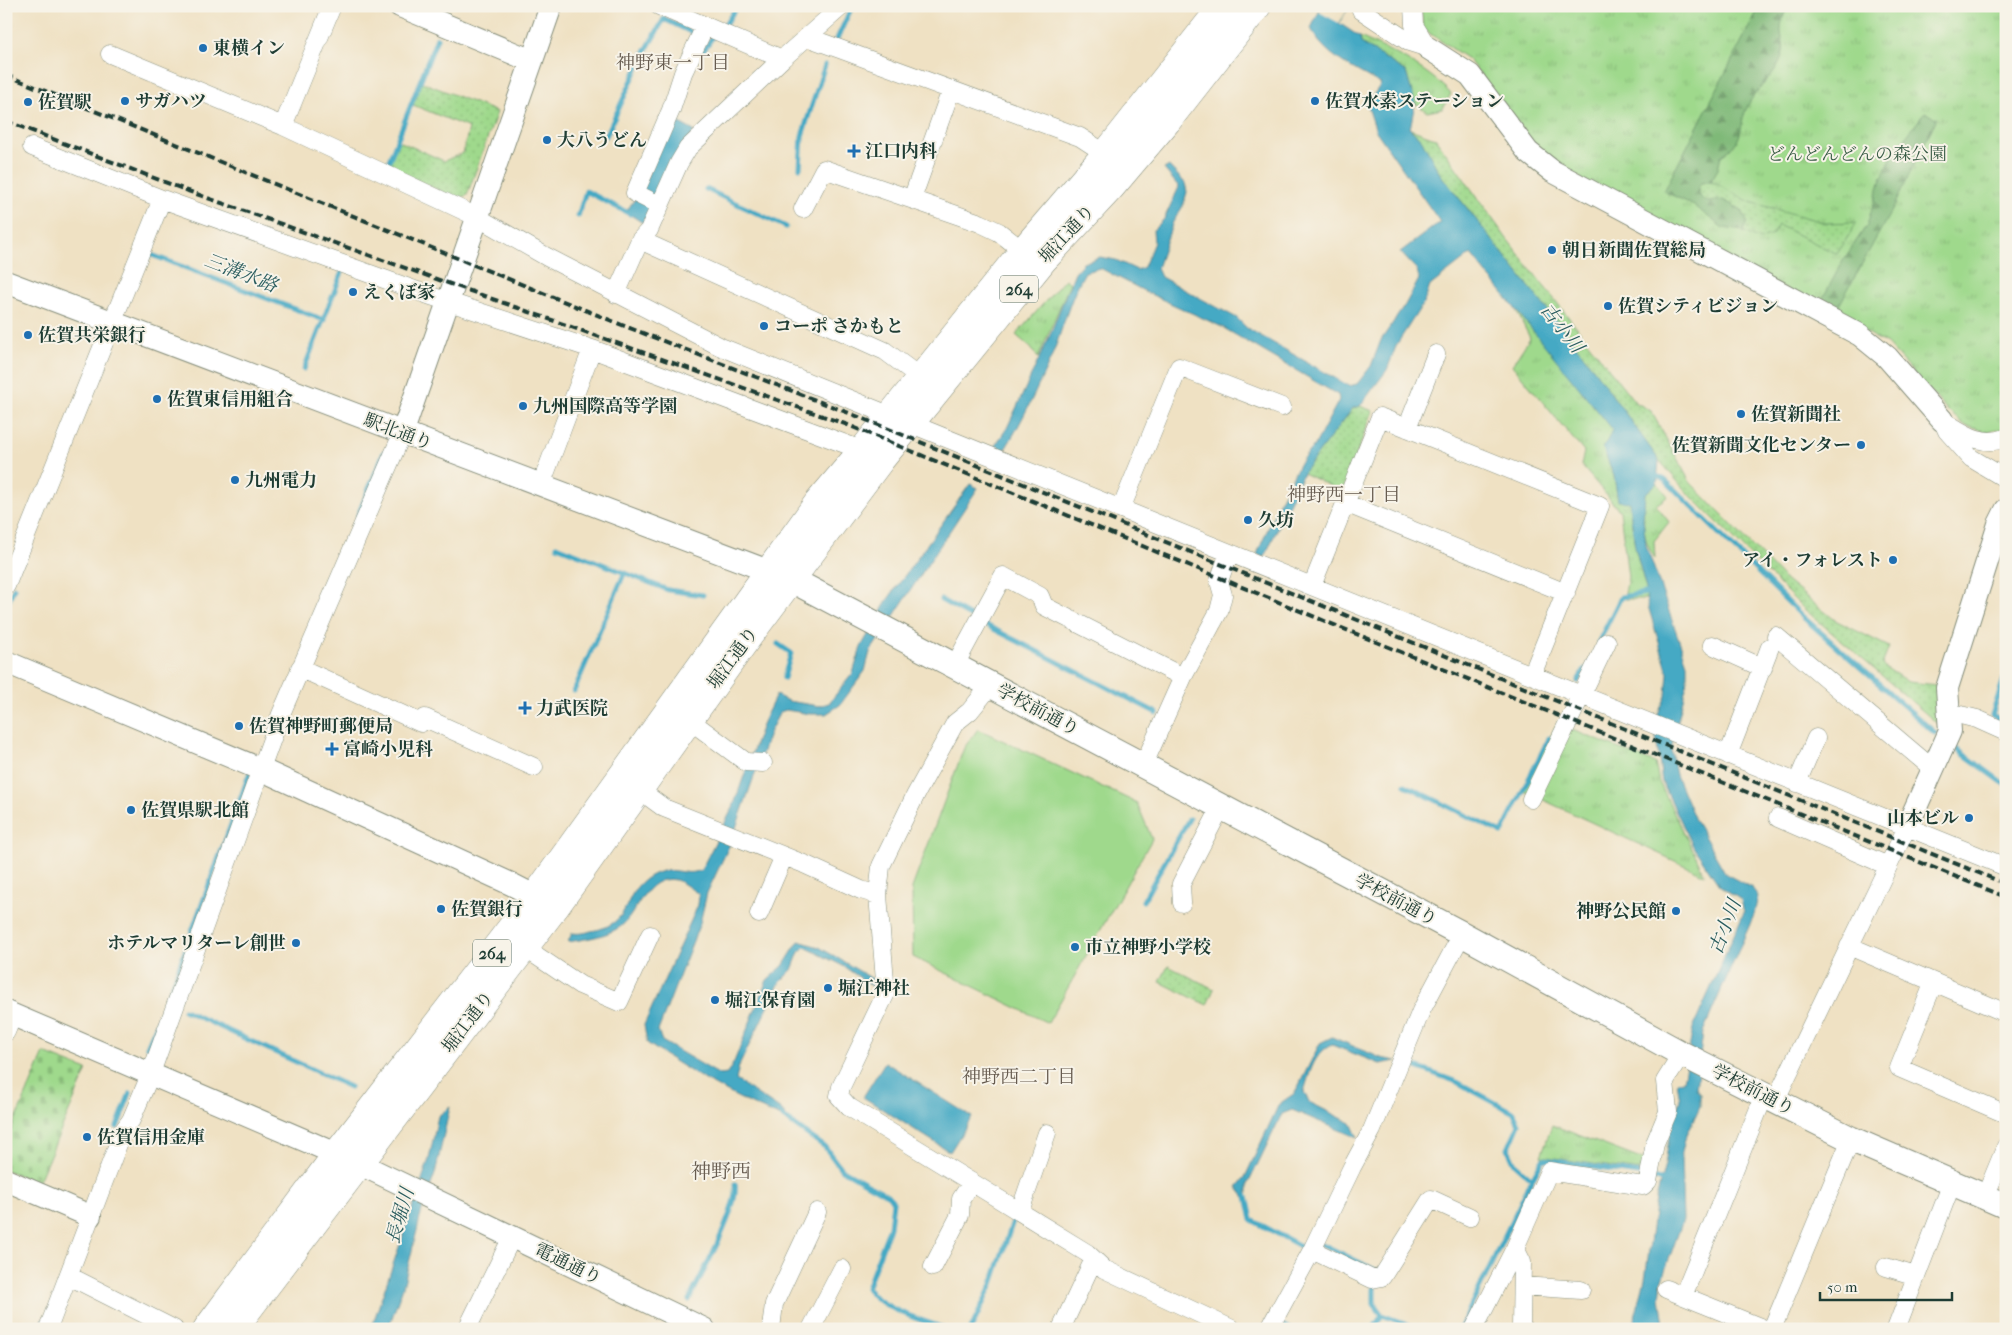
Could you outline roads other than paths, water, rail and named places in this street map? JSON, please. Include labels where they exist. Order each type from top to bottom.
[{"type":"highway","name":"堀江通り","points":[[899,420],[921,378],[1023,251],[1106,154],[1223,6]]},
{"type":"highway","name":"堀江通り","points":[[207,1329],[524,948],[546,902],[780,575],[899,420],[1043,260],[1111,188],[1257,6]]},
{"type":"highway","name":"堀江通り","points":[[233,1329],[349,1159],[546,902],[638,789],[688,719],[780,575]]},
{"type":"main road","name":"学校前通り","points":[[780,575],[955,665],[1462,934],[1682,1054],[1851,1139],[1995,1201]]},
{"type":"street","points":[[283,126],[332,6]]},
{"type":"street","points":[[400,6],[532,61]]},
{"type":"street","points":[[48,1329],[123,1130],[131,1120],[151,1074],[260,769],[300,668],[402,434],[551,6]]},
{"type":"street","points":[[659,6],[782,59]]},
{"type":"street","points":[[616,294],[640,240],[649,230],[659,205],[688,148],[782,59],[842,6]]},
{"type":"street","points":[[1360,6],[1361,10],[1409,42],[1428,48],[1470,75],[1528,152],[1552,171],[1860,335],[1887,357],[1942,420],[1947,431],[1971,458],[2004,475]]},
{"type":"street","points":[[1413,6],[1414,25],[1428,48]]},
{"type":"street","points":[[659,205],[635,193],[671,110],[683,73],[697,47],[705,26]]},
{"type":"street","points":[[807,37],[1080,137],[1106,154]]},
{"type":"street","points":[[110,54],[283,126],[477,217],[616,294],[721,347],[2006,867]]},
{"type":"street","points":[[912,199],[951,90]]},
{"type":"street","points":[[32,147],[162,199],[447,301],[592,349],[873,454]]},
{"type":"street","points":[[803,209],[824,169],[912,199],[999,232],[1023,251]]},
{"type":"street","points":[[6,586],[162,199]]},
{"type":"street","points":[[640,240],[885,351],[921,378]]},
{"type":"street","name":"駅北通り","points":[[7,283],[402,434],[780,575]]},
{"type":"street","points":[[541,485],[592,349]]},
{"type":"street","points":[[1407,428],[1436,354]]},
{"type":"street","points":[[1121,509],[1179,367],[1282,406]]},
{"type":"street","points":[[1312,586],[1380,417],[1600,506],[1532,675]]},
{"type":"street","points":[[1942,420],[1980,441],[1998,441],[2006,438]]},
{"type":"street","points":[[1345,503],[1566,592]]},
{"type":"street","points":[[1683,1296],[1770,1098],[1849,946],[1907,827],[1950,731],[1947,688],[1999,524],[2006,510]]},
{"type":"street","points":[[1143,766],[1183,677],[1219,611],[1223,595],[1219,581],[1229,553]]},
{"type":"street","points":[[955,665],[1003,576],[1040,596],[1044,606],[1183,677]]},
{"type":"street","points":[[1728,755],[1773,641],[1932,770]]},
{"type":"street","points":[[1531,799],[1608,642]]},
{"type":"street","points":[[1712,645],[1762,668]]},
{"type":"street","points":[[6,662],[260,769],[546,902]]},
{"type":"street","points":[[300,668],[421,723],[425,718],[534,767]]},
{"type":"street","points":[[991,685],[970,711],[955,723],[920,786],[881,866],[878,895],[886,993],[840,1087],[839,1096],[848,1107],[1087,1253],[1093,1261],[1104,1269],[1232,1329]]},
{"type":"street","points":[[1948,712],[1977,719],[2006,732]]},
{"type":"street","points":[[688,719],[754,763]]},
{"type":"street","points":[[1797,783],[1816,738]]},
{"type":"street","points":[[638,789],[664,808],[784,856],[861,890],[878,895]]},
{"type":"street","points":[[1182,903],[1181,884],[1221,807]]},
{"type":"street","points":[[1778,818],[1888,866]]},
{"type":"street","points":[[759,914],[784,856]]},
{"type":"street","points":[[1269,1329],[1312,1250],[1372,1130],[1421,1011],[1462,934]]},
{"type":"street","points":[[524,948],[580,985],[619,1002],[650,935]]},
{"type":"street","points":[[1849,946],[2006,1013]]},
{"type":"street","points":[[1934,982],[1899,1068],[2006,1114]]},
{"type":"street","name":"電通通り","points":[[9,1020],[151,1074],[349,1159],[694,1326]]},
{"type":"street","points":[[1474,1329],[1549,1171],[1642,1186],[1649,1177],[1655,1143],[1668,1112],[1665,1081],[1682,1054]]},
{"type":"street","points":[[1020,1211],[1047,1133]]},
{"type":"street","points":[[1772,1329],[1851,1139]]},
{"type":"street","points":[[1995,1201],[2006,1146]]},
{"type":"street","points":[[6,1180],[90,1216]]},
{"type":"street","points":[[933,1267],[960,1215],[961,1199],[972,1182]]},
{"type":"street","points":[[1897,1326],[1952,1183]]},
{"type":"street","points":[[1312,1250],[1372,1278],[1382,1277],[1431,1199],[1470,1217]]},
{"type":"street","points":[[771,1329],[774,1304],[817,1212]]},
{"type":"street","points":[[467,1329],[512,1237]]},
{"type":"street","points":[[1514,1248],[1522,1262],[1521,1329]]},
{"type":"street","points":[[1061,1329],[1088,1268],[1093,1261]]},
{"type":"street","points":[[1886,1267],[1916,1276]]},
{"type":"street","points":[[811,1329],[842,1269]]},
{"type":"street","points":[[69,1276],[174,1329]]},
{"type":"street","points":[[1522,1286],[1581,1290]]},
{"type":"street","points":[[1666,1289],[1765,1329]]},
{"type":"water","points":[[1322,6],[1350,6],[1339,23],[1360,37],[1361,43],[1406,72],[1415,103],[1410,129],[1421,139],[1440,174],[1587,360],[1659,460],[1657,483],[1645,494],[1643,518],[1646,545],[1687,663],[1687,683],[1671,750],[1676,775],[1695,820],[1726,874],[1752,888],[1758,896],[1754,915],[1703,1032],[1696,1088],[1700,1094],[1700,1106],[1685,1139],[1681,1157],[1683,1220],[1662,1279],[1660,1298],[1665,1329],[1632,1329],[1645,1279],[1656,1199],[1665,1165],[1670,1131],[1680,1100],[1677,1082],[1683,1081],[1693,1028],[1744,912],[1741,900],[1719,885],[1694,848],[1662,782],[1656,737],[1657,716],[1666,696],[1668,673],[1646,599],[1647,593],[1635,547],[1629,502],[1618,501],[1614,476],[1603,448],[1613,430],[1471,254],[1430,286],[1424,302],[1397,344],[1387,370],[1360,406],[1353,408],[1303,473],[1264,558],[1257,554],[1281,498],[1301,461],[1316,443],[1339,400],[1338,395],[1222,327],[1148,293],[1100,268],[1085,272],[1079,282],[1051,358],[1023,417],[1004,451],[994,447],[1007,428],[1050,335],[1075,272],[1083,263],[1100,257],[1116,260],[1137,270],[1144,267],[1154,242],[1153,230],[1164,219],[1179,187],[1164,169],[1169,166],[1185,183],[1187,192],[1183,206],[1173,222],[1157,268],[1161,277],[1237,318],[1247,328],[1349,386],[1357,384],[1371,366],[1381,340],[1405,305],[1419,279],[1417,270],[1400,252],[1440,222],[1376,131],[1367,104],[1381,84],[1331,54],[1316,38],[1311,28]]},
{"type":"water","points":[[672,119],[694,131],[643,223],[626,212],[642,188]]},
{"type":"water","points":[[970,484],[978,488],[870,652],[865,671],[840,705],[826,714],[810,714],[786,710],[780,712],[770,731],[731,842],[707,893],[700,923],[658,1031],[662,1041],[720,1075],[727,1074],[734,1062],[767,980],[783,966],[799,941],[819,947],[876,981],[878,990],[843,966],[805,947],[799,952],[792,970],[780,982],[739,1066],[736,1080],[781,1110],[789,1120],[715,1086],[647,1043],[644,1025],[698,905],[699,894],[676,880],[665,880],[656,883],[643,896],[627,921],[620,927],[588,939],[568,942],[572,933],[586,932],[615,922],[634,891],[650,876],[658,872],[671,870],[695,872],[701,870],[733,807],[763,722],[776,695],[788,701],[819,706],[829,703],[853,673],[861,647],[888,599]]},
{"type":"water","points":[[1332,1037],[1381,1058],[1396,1061],[1380,1064],[1332,1045],[1321,1053],[1313,1065],[1304,1092],[1309,1102],[1351,1123],[1358,1138],[1292,1110],[1282,1114],[1248,1184],[1248,1201],[1237,1187],[1245,1177],[1279,1104],[1295,1093],[1320,1043]]},
{"type":"water","points":[[885,1062],[972,1117],[950,1152],[863,1097]]},
{"type":"water","points":[[450,1107],[435,1174],[422,1210],[403,1287],[388,1329],[371,1329],[429,1159],[438,1116]]},
{"type":"waterway","points":[[725,25],[737,6]]},
{"type":"waterway","points":[[835,43],[851,9]]},
{"type":"waterway","points":[[606,136],[645,52],[664,19],[697,35]]},
{"type":"waterway","points":[[701,54],[713,36]]},
{"type":"waterway","name":"三溝水路","points":[[387,166],[437,38]]},
{"type":"waterway","points":[[800,168],[802,136],[825,65]]},
{"type":"waterway","points":[[706,189],[786,227]]},
{"type":"waterway","points":[[578,216],[586,191],[630,214]]},
{"type":"waterway","name":"三溝水路","points":[[147,258],[149,254],[324,320]]},
{"type":"waterway","name":"三溝水路","points":[[304,369],[342,272]]},
{"type":"waterway","points":[[358,515],[384,452]]},
{"type":"waterway","points":[[1653,474],[1665,480],[1803,617],[1935,733]]},
{"type":"waterway","points":[[557,546],[668,590],[703,595]]},
{"type":"waterway","points":[[574,691],[624,574]]},
{"type":"waterway","name":"三溝水路","points":[[6,606],[14,588]]},
{"type":"waterway","points":[[1599,641],[1621,597],[1652,592]]},
{"type":"waterway","points":[[941,600],[974,618]]},
{"type":"waterway","points":[[982,623],[1157,713]]},
{"type":"waterway","points":[[778,644],[791,653],[784,678]]},
{"type":"waterway","points":[[1578,681],[1585,669]]},
{"type":"waterway","points":[[2006,673],[1992,715],[2006,722]]},
{"type":"waterway","points":[[1405,785],[1502,833],[1549,738]]},
{"type":"waterway","points":[[1955,748],[2006,785]]},
{"type":"waterway","points":[[147,1047],[166,1003],[250,772]]},
{"type":"waterway","points":[[1143,901],[1189,819]]},
{"type":"waterway","points":[[184,1010],[350,1087]]},
{"type":"waterway","points":[[1403,1062],[1457,1082],[1514,1113],[1519,1124],[1508,1149],[1515,1164],[1532,1179],[1543,1159],[1638,1174],[1666,1182]]},
{"type":"waterway","points":[[117,1127],[130,1093]]},
{"type":"waterway","points":[[783,1117],[825,1147],[841,1169],[889,1196],[893,1202],[890,1227],[867,1288],[881,1302],[891,1308],[946,1329]]},
{"type":"waterway","points":[[1460,1329],[1532,1179]]},
{"type":"waterway","points":[[689,1300],[725,1225],[735,1195],[735,1184]]},
{"type":"waterway","points":[[1247,1196],[1252,1220],[1304,1248],[1307,1244]]},
{"type":"waterway","points":[[971,1329],[992,1284],[1013,1221]]},
{"type":"waterway","points":[[1322,1244],[1375,1270]]},
{"type":"waterway","points":[[1374,1286],[1374,1304],[1382,1315]]},
{"type":"waterway","points":[[1373,1329],[1382,1315],[1419,1329]]},
{"type":"waterway","points":[[1282,1329],[1285,1326],[1290,1329]]},
{"type":"railway","points":[[6,75],[622,325],[854,415],[2006,884]]},
{"type":"railway","points":[[6,121],[188,191],[848,425],[1349,631],[2006,897]]},
{"type":"place","name":"東横イン","points":[[203,48]]},
{"type":"place","name":"サガハツ","points":[[125,101]]},
{"type":"place","name":"佐賀水素ステーション","points":[[1315,101]]},
{"type":"place","name":"佐賀駅","points":[[28,102]]},
{"type":"place","name":"大八うどん","points":[[547,140]]},
{"type":"place","name":"江口内科","points":[[854,151]]},
{"type":"place","name":"朝日新聞佐賀総局","points":[[1552,250]]},
{"type":"place","name":"えくぼ家","points":[[353,292]]},
{"type":"place","name":"佐賀シティビジョン","points":[[1608,306]]},
{"type":"place","name":"コーポ さかもと","points":[[764,326]]},
{"type":"place","name":"佐賀共栄銀行","points":[[28,335]]},
{"type":"place","name":"佐賀東信用組合","points":[[157,399]]},
{"type":"place","name":"九州国際高等学園","points":[[523,406]]},
{"type":"place","name":"佐賀新聞社","points":[[1741,414]]},
{"type":"place","name":"佐賀新聞文化センター","points":[[1861,445]]},
{"type":"place","name":"九州電力","points":[[235,480]]},
{"type":"place","name":"久坊","points":[[1248,520]]},
{"type":"place","name":"アイ・フォレスト","points":[[1893,560]]},
{"type":"place","name":"力武医院","points":[[525,708]]},
{"type":"place","name":"佐賀神野町郵便局","points":[[239,726]]},
{"type":"place","name":"富崎小児科","points":[[332,749]]},
{"type":"place","name":"佐賀県駅北館","points":[[131,810]]},
{"type":"place","name":"山本ビル","points":[[1969,818]]},
{"type":"place","name":"佐賀銀行","points":[[441,909]]},
{"type":"place","name":"神野公民館","points":[[1676,911]]},
{"type":"place","name":"ホテルマリターレ創世","points":[[296,943]]},
{"type":"place","name":"市立神野小学校","points":[[1075,947]]},
{"type":"place","name":"堀江神社","points":[[828,988]]},
{"type":"place","name":"堀江保育園","points":[[715,1000]]},
{"type":"place","name":"佐賀信用金庫","points":[[87,1137]]},
{"type":"district","name":"神野東一丁目","points":[[673,63]]},
{"type":"district","name":"神野西一丁目","points":[[1344,495]]},
{"type":"district","name":"神野西二丁目","points":[[1019,1077]]},
{"type":"district","name":"神野西","points":[[721,1171]]},
{"type":"park label","name":"どんどんどんの森公園","points":[[1857,154]]},
{"type":"water label","name":"古小川","points":[[1562,328]]},
{"type":"water label","name":"古小川","points":[[1725,927]]},
{"type":"water label","name":"長堀川","points":[[400,1216]]}]
